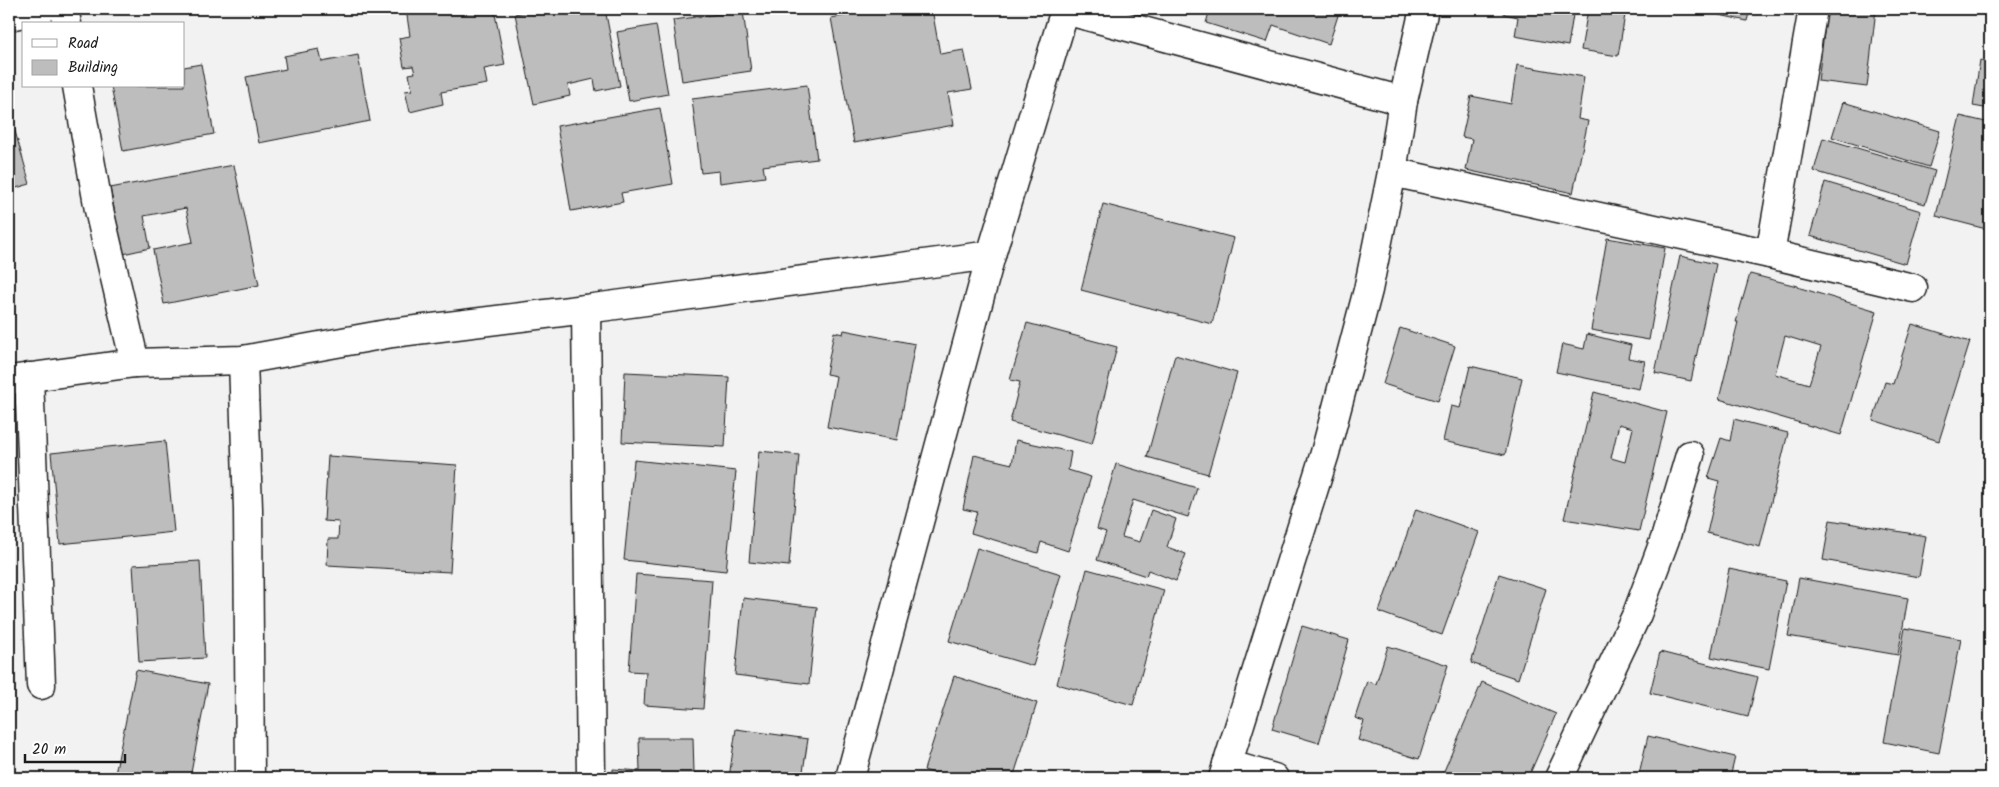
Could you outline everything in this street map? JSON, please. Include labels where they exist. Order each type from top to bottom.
[{"type":"street","points":[[9,16],[42,9]]},
{"type":"street","points":[[64,9],[67,22]]},
{"type":"street","points":[[1274,778],[1225,771],[1325,453],[1368,290],[1392,172],[1403,101],[1424,9]]},
{"type":"street","points":[[1770,254],[1813,9]]},
{"type":"street","points":[[850,778],[991,255],[1064,10],[1403,101]]},
{"type":"street","points":[[77,88],[99,210],[135,363]]},
{"type":"street","points":[[1392,172],[1770,254],[1913,288]]},
{"type":"street","points":[[41,685],[19,378],[135,363],[243,360],[392,333],[991,255]]},
{"type":"street","points":[[586,309],[591,778]]},
{"type":"street","points":[[243,360],[248,509],[250,778]]},
{"type":"street","points":[[1559,778],[1637,614],[1665,539],[1690,455]]},
{"type":"building","points":[[406,9],[494,9],[505,65],[484,69],[487,84],[441,92],[443,104],[410,112],[405,91],[412,90],[409,74],[415,73],[413,66],[404,67],[399,38],[410,36]]},
{"type":"building","points":[[537,9],[605,9],[620,86],[596,91],[594,79],[568,85],[570,96],[534,104],[515,14]]},
{"type":"building","points":[[882,9],[932,9],[940,54],[964,50],[972,89],[948,93],[954,125],[854,143],[831,18]]},
{"type":"building","points":[[1210,9],[1340,9],[1329,44],[1273,25],[1267,42],[1206,23]]},
{"type":"building","points":[[1504,9],[1574,9],[1568,46],[1515,36],[1518,17],[1504,14]]},
{"type":"building","points":[[1588,9],[1626,9],[1618,56],[1581,50]]},
{"type":"building","points":[[1692,9],[1750,9],[1747,21]]},
{"type":"building","points":[[1827,9],[1876,9],[1867,87],[1818,81]]},
{"type":"building","points":[[743,11],[751,71],[682,81],[673,20]]},
{"type":"building","points":[[656,25],[668,94],[629,101],[617,32]]},
{"type":"building","points":[[319,49],[322,62],[358,55],[370,121],[259,143],[246,77],[286,69],[284,56]]},
{"type":"building","points":[[1980,60],[1990,62],[1990,109],[1973,106]]},
{"type":"building","points":[[201,64],[214,134],[123,151],[111,88],[185,88],[185,67]]},
{"type":"building","points":[[1517,65],[1584,77],[1578,119],[1588,121],[1573,193],[1466,170],[1472,139],[1462,137],[1471,96],[1511,104]]},
{"type":"building","points":[[807,85],[817,159],[763,166],[765,177],[720,183],[719,171],[701,173],[692,99]]},
{"type":"building","points":[[1843,102],[1940,131],[1929,167],[1832,137]]},
{"type":"building","points":[[660,108],[673,184],[621,193],[623,202],[571,211],[557,126]]},
{"type":"building","points":[[9,110],[30,184],[9,190]]},
{"type":"building","points":[[1960,116],[1990,123],[1990,230],[1936,216]]},
{"type":"building","points":[[1823,138],[1935,171],[1925,204],[1814,171]]},
{"type":"building","points":[[234,165],[259,285],[164,304],[153,250],[193,242],[186,208],[144,216],[150,248],[123,254],[110,188]]},
{"type":"building","points":[[1825,182],[1921,211],[1906,264],[1810,236]]},
{"type":"building","points":[[1103,204],[1234,238],[1212,324],[1081,290]]},
{"type":"building","points":[[1607,238],[1665,248],[1649,340],[1591,330]]},
{"type":"building","points":[[1680,256],[1716,264],[1691,381],[1655,373]]},
{"type":"building","points":[[1750,274],[1797,286],[1877,311],[1841,435],[1719,399],[1738,322],[1736,322]],"holes":[[[1785,336],[1821,347],[1809,384],[1775,374]]]},
{"type":"building","points":[[1027,323],[1117,347],[1092,444],[1010,422],[1020,382],[1010,380]]},
{"type":"building","points":[[1912,324],[1970,342],[1939,441],[1873,420],[1885,382],[1893,384]]},
{"type":"building","points":[[1400,328],[1455,346],[1438,401],[1383,384]]},
{"type":"building","points":[[844,330],[915,344],[897,440],[827,427],[836,376],[826,374],[834,332],[843,334]]},
{"type":"building","points":[[1587,334],[1631,345],[1628,358],[1645,361],[1639,389],[1556,372],[1562,344],[1584,349]]},
{"type":"building","points":[[1175,355],[1237,373],[1208,474],[1147,457]]},
{"type":"building","points":[[1470,366],[1522,378],[1505,455],[1443,441],[1451,406],[1460,408]]},
{"type":"building","points":[[625,372],[729,377],[725,447],[622,442]]},
{"type":"building","points":[[1594,392],[1667,412],[1639,531],[1564,519]],"holes":[[[1619,424],[1633,428],[1625,462],[1611,458]]]},
{"type":"building","points":[[1734,419],[1788,433],[1760,547],[1707,533],[1719,481],[1708,478],[1721,438],[1730,441]]},
{"type":"building","points":[[1016,440],[1071,452],[1068,470],[1091,477],[1068,551],[1041,542],[1038,553],[971,533],[977,512],[963,509],[974,455],[1012,464]]},
{"type":"building","points":[[165,441],[174,532],[60,544],[51,453]]},
{"type":"building","points":[[759,451],[799,455],[789,566],[749,562]]},
{"type":"building","points":[[328,456],[457,465],[450,572],[327,565],[328,539],[338,539],[339,522],[324,521]]},
{"type":"building","points":[[634,460],[736,471],[726,571],[624,560]]},
{"type":"building","points":[[1116,464],[1197,488],[1188,517],[1133,500],[1122,537],[1140,542],[1151,510],[1176,519],[1167,547],[1186,554],[1176,581],[1148,570],[1146,576],[1097,560],[1106,532],[1097,529]]},
{"type":"building","points":[[1416,509],[1479,532],[1442,635],[1379,612]]},
{"type":"building","points":[[1830,520],[1926,536],[1919,577],[1823,560]]},
{"type":"building","points":[[977,548],[1061,574],[1033,666],[949,641]]},
{"type":"building","points":[[200,561],[205,658],[139,662],[133,565]]},
{"type":"building","points":[[1087,569],[1164,590],[1133,705],[1057,684]]},
{"type":"building","points":[[1729,569],[1786,581],[1769,669],[1711,657]]},
{"type":"building","points":[[636,574],[712,580],[703,709],[644,705],[646,672],[629,671]]},
{"type":"building","points":[[1499,574],[1546,589],[1518,679],[1471,663]]},
{"type":"building","points":[[1799,578],[1908,598],[1898,655],[1788,636]]},
{"type":"building","points":[[743,598],[817,607],[809,684],[735,675]]},
{"type":"building","points":[[1302,626],[1349,640],[1319,743],[1272,729]]},
{"type":"building","points":[[1905,628],[1961,639],[1939,753],[1884,742]]},
{"type":"building","points":[[1388,646],[1448,665],[1419,759],[1358,740],[1364,721],[1355,718],[1367,681],[1376,684]]},
{"type":"building","points":[[1660,652],[1758,677],[1748,717],[1650,693]]},
{"type":"building","points":[[136,670],[208,684],[190,778],[134,778],[115,774]]},
{"type":"building","points":[[954,676],[1037,703],[1013,778],[948,778],[924,770]]},
{"type":"building","points":[[1482,682],[1556,714],[1528,778],[1441,778]]},
{"type":"building","points":[[736,729],[808,739],[802,778],[729,778]]},
{"type":"building","points":[[1648,736],[1735,757],[1730,778],[1638,778]]},
{"type":"building","points":[[639,738],[693,738],[694,773],[710,773],[709,778],[613,778],[613,769],[640,771]]}]
